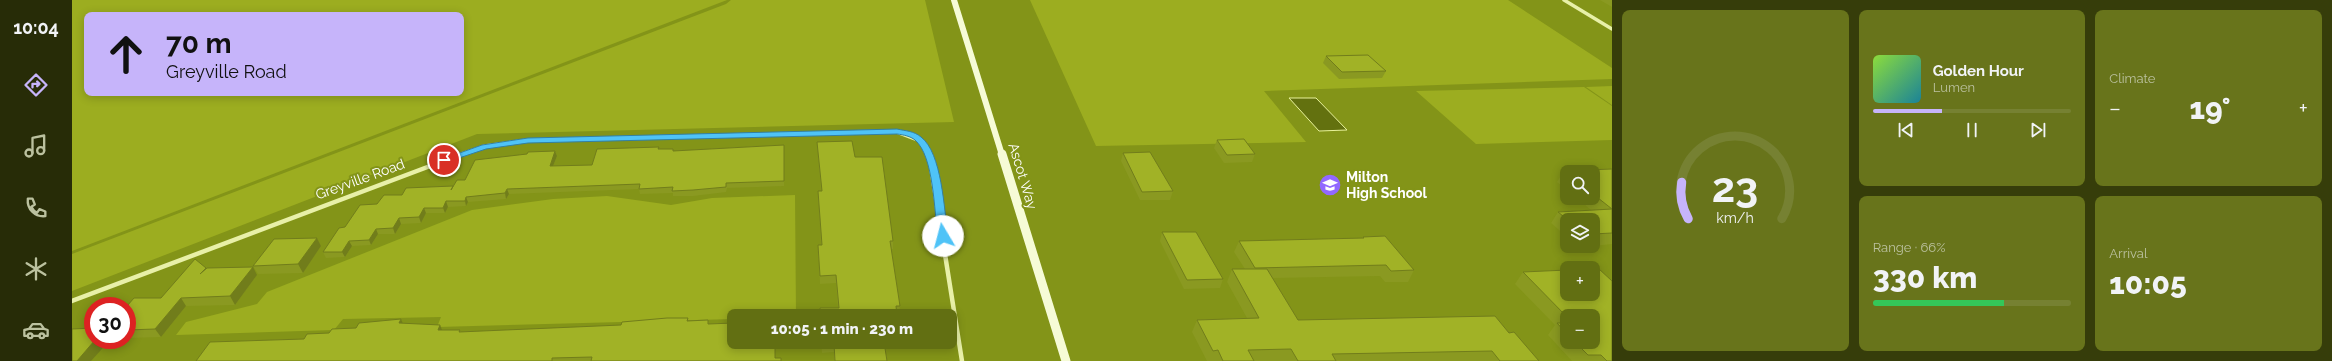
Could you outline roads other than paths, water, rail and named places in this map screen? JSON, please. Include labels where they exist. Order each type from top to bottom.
[{"type":"main road","name":"Ascot Way","points":[[954,0],[1066,361]]},
{"type":"street","points":[[1564,0],[1612,29]]},
{"type":"street","name":"Greyville Road","points":[[72,301],[357,192],[485,146],[528,140],[885,132],[910,134],[919,139],[931,158],[962,361]]},
{"type":"place","name":"Milton High School","points":[[1330,185]]}]
